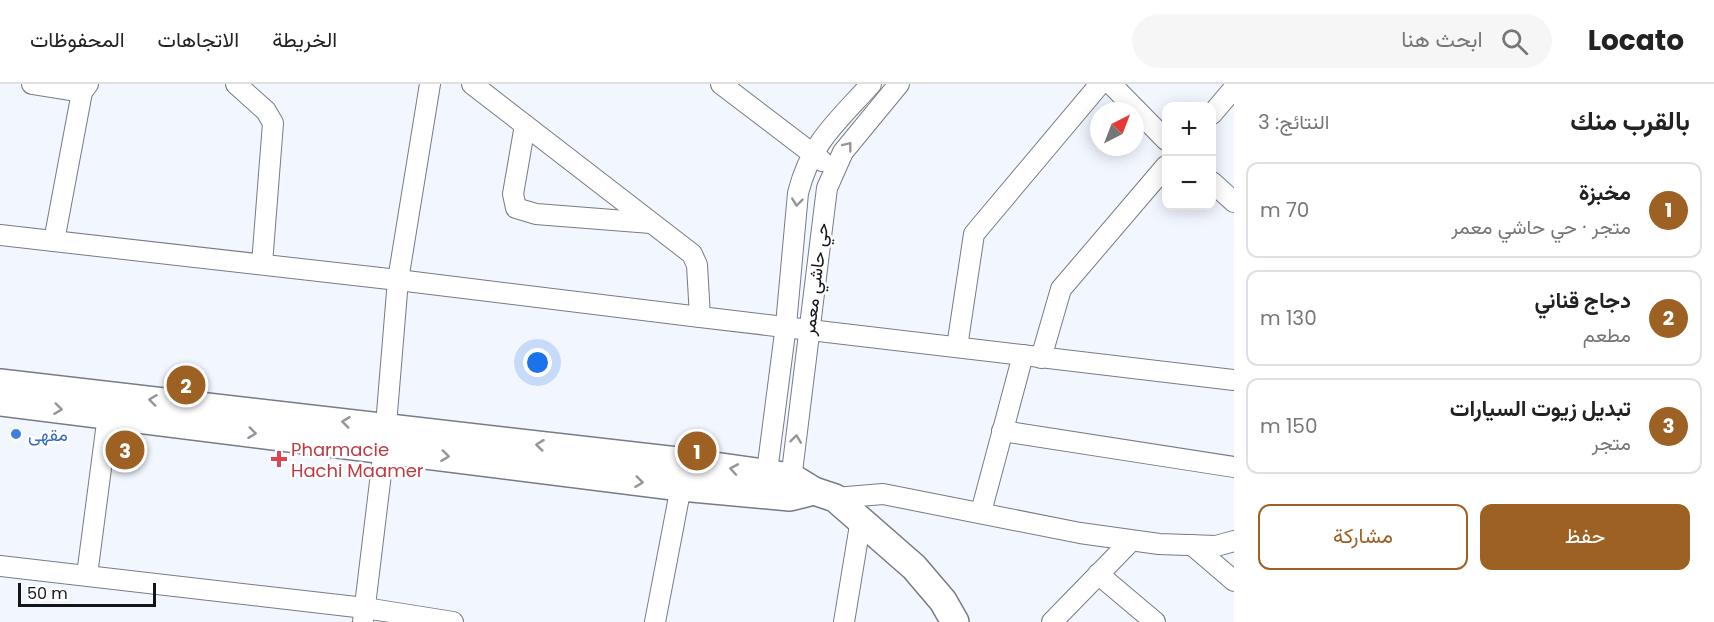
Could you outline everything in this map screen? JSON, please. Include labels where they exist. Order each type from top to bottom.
[{"type":"street","points":[[32,84],[85,88],[54,241]]},
{"type":"street","points":[[236,84],[266,111],[273,123],[262,264]]},
{"type":"street","points":[[364,615],[385,438],[398,280],[430,84]]},
{"type":"street","points":[[472,84],[693,254],[697,265],[699,317]]},
{"type":"street","points":[[721,84],[834,169]]},
{"type":"street","name":"حي حاشي معمر","points":[[794,489],[786,325],[798,193],[811,153],[871,84]]},
{"type":"street","name":"حي حاشي معمر","points":[[794,489],[824,208],[834,169],[843,152],[899,84]]},
{"type":"street","points":[[957,347],[975,234],[1114,86],[1162,135]]},
{"type":"street","points":[[1216,109],[1234,88]]},
{"type":"street","points":[[525,125],[513,194],[516,208],[536,214],[651,223]]},
{"type":"street","points":[[981,512],[1002,431],[1061,289],[1162,172]]},
{"type":"street","points":[[1216,186],[1234,202]]},
{"type":"street","name":"حي حاشي معمر","points":[[0,235],[699,317],[786,325]]},
{"type":"street","points":[[786,325],[1234,380]]},
{"type":"street","points":[[0,382],[385,438],[794,489],[883,494],[1131,541],[1216,546],[1234,541]]},
{"type":"street","points":[[0,402],[108,416],[385,438]]},
{"type":"street","points":[[87,575],[108,416]]},
{"type":"street","points":[[1002,431],[1234,467]]},
{"type":"street","points":[[655,622],[684,474]]},
{"type":"street","points":[[794,489],[861,519],[914,567],[943,601],[955,622]]},
{"type":"street","points":[[844,622],[861,519]]},
{"type":"street","points":[[1052,622],[1131,541]]},
{"type":"street","points":[[1192,545],[1234,581]]},
{"type":"street","points":[[0,566],[87,575],[364,615],[453,622]]},
{"type":"street","points":[[1098,574],[1155,622]]},
{"type":"place","name":"دجاج قناني","points":[[186,385]]},
{"type":"place","name":"مقهى","points":[[16,434]]},
{"type":"place","name":"تبديل زيوت السيارات","points":[[125,450]]},
{"type":"place","name":"مخبزة","points":[[697,451]]},
{"type":"place","name":"Pharmacie Hachi Maamer","points":[[279,459]]}]
